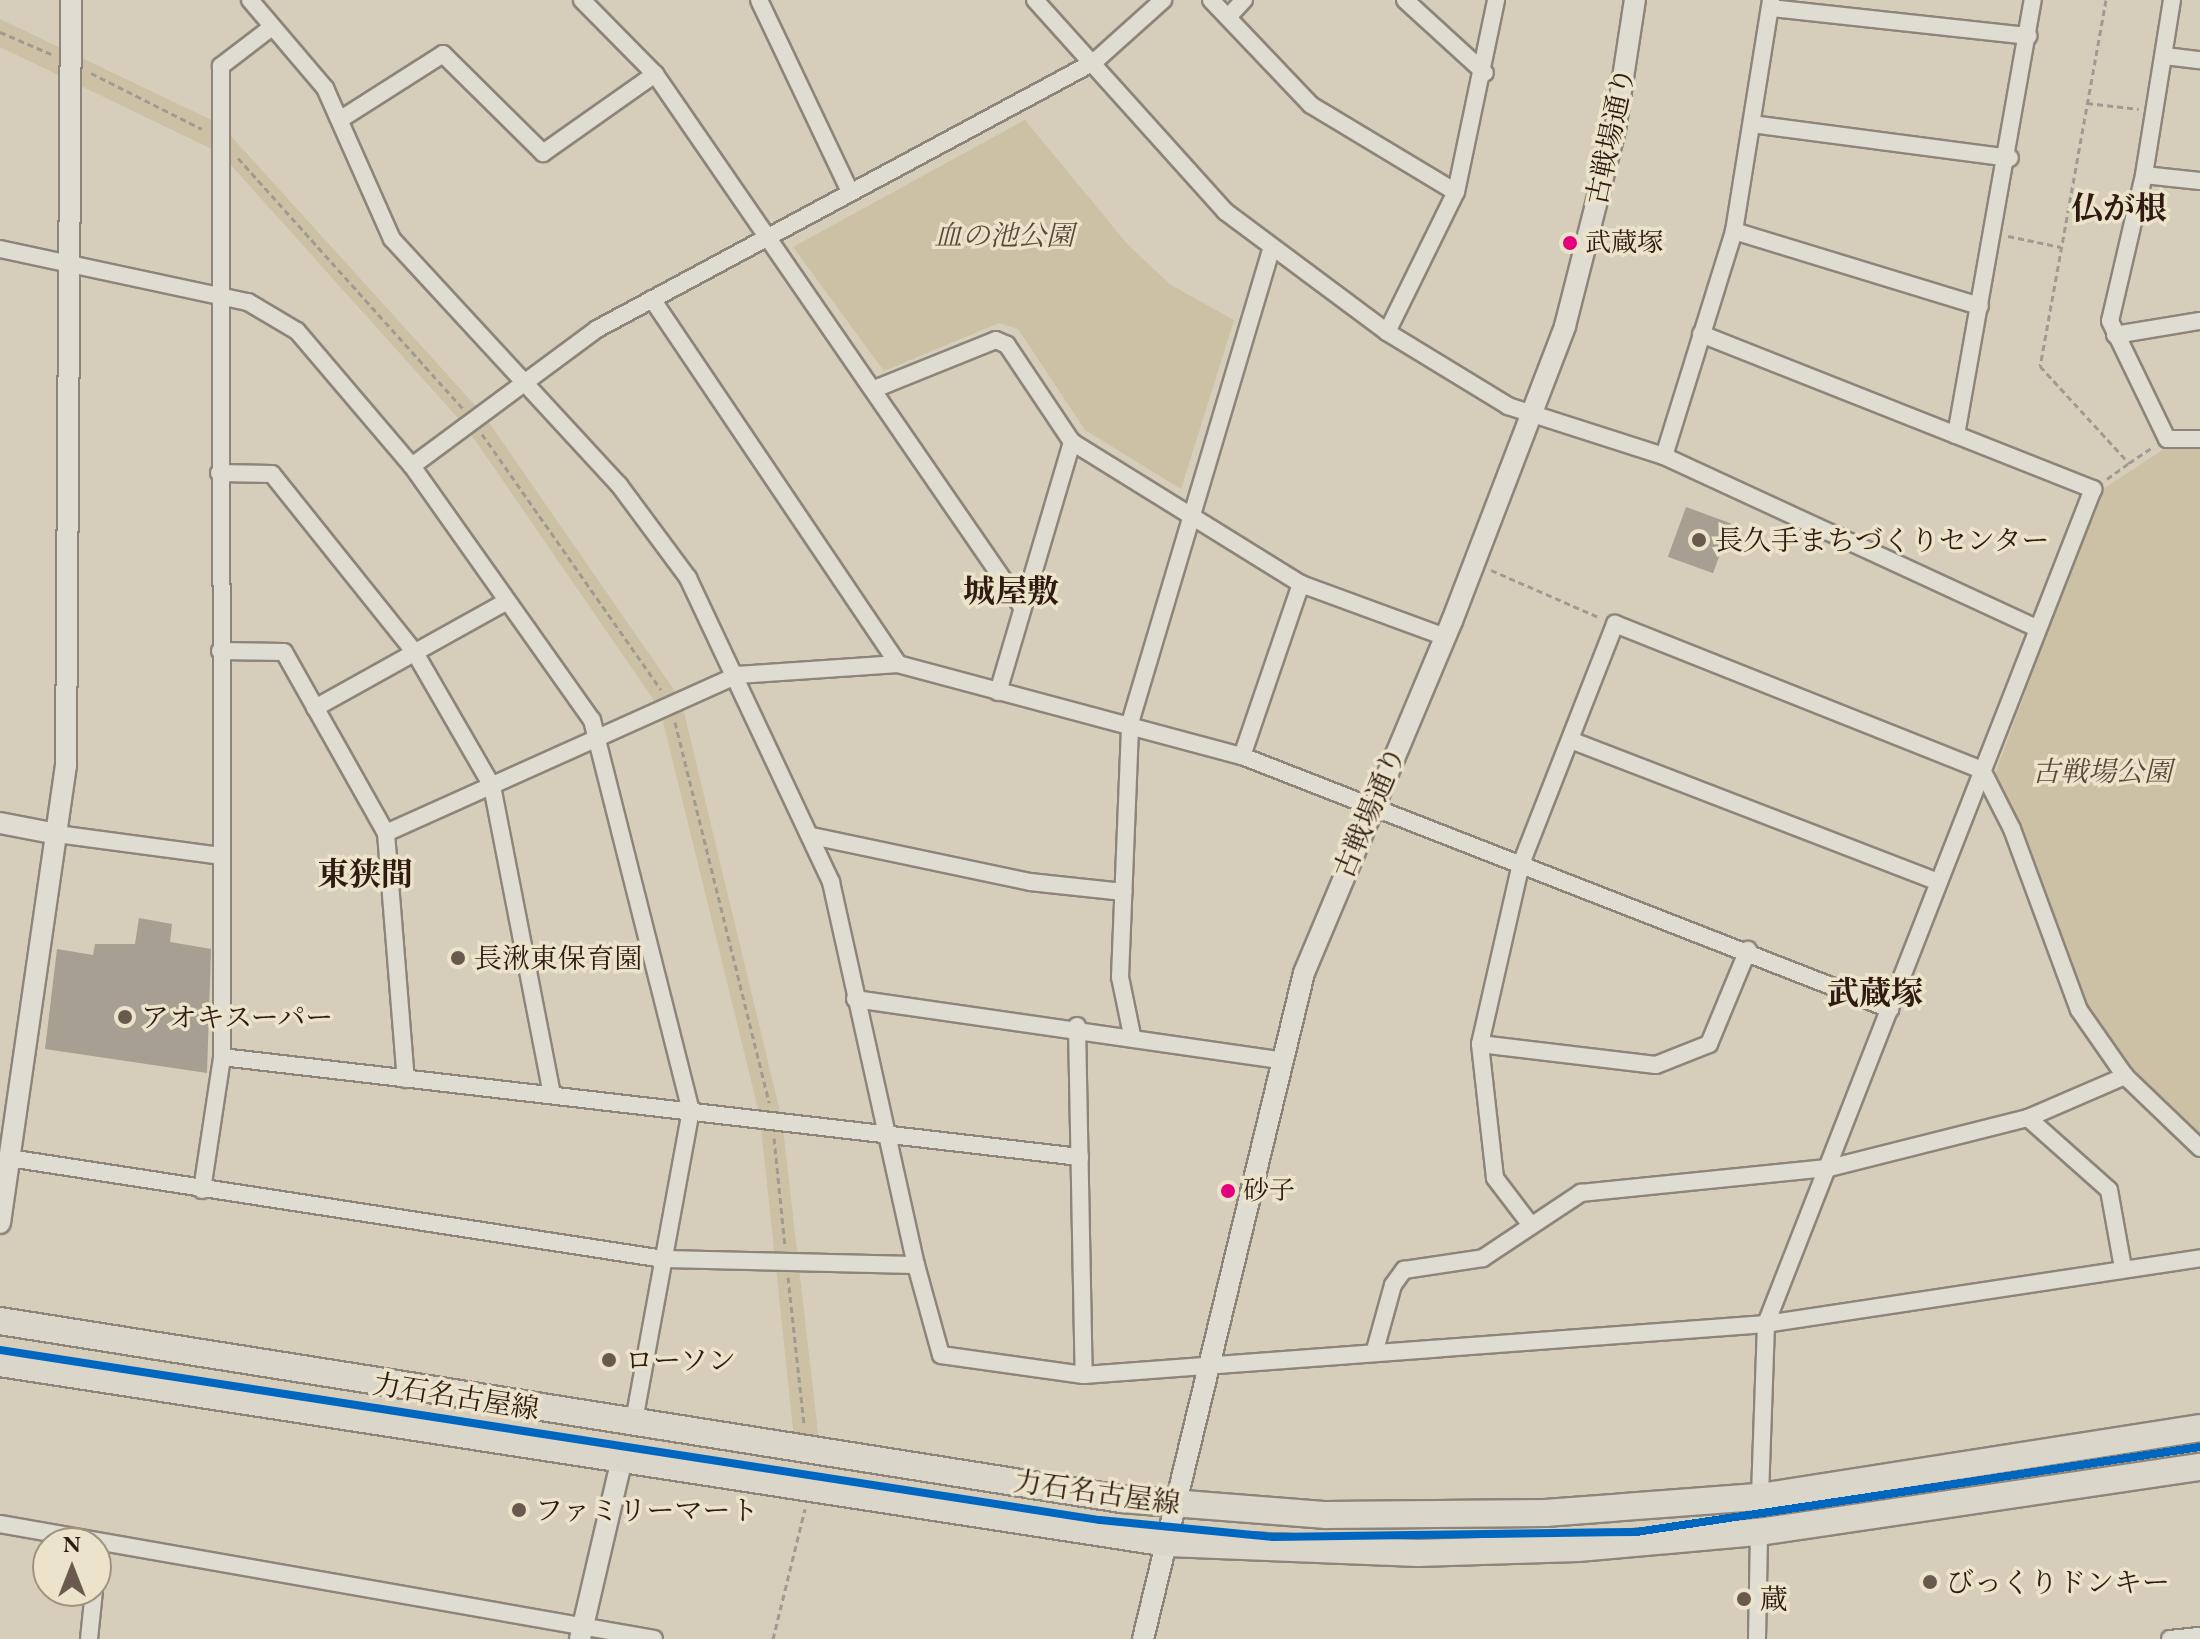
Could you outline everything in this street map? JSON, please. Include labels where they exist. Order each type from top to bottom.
[{"type":"main road","name":"力石名古屋線","points":[[0,1321],[633,1425],[1177,1504],[1413,1517],[1760,1497],[2200,1428]]},
{"type":"main road","name":"力石名古屋線","points":[[0,1363],[1168,1543],[1418,1553],[1759,1532],[2200,1467]]},
{"type":"street","points":[[0,1223],[57,834],[71,661],[71,0]]},
{"type":"street","points":[[250,0],[325,88],[392,239],[647,520],[688,578],[738,675],[831,882],[916,1265],[941,1355],[1084,1375],[1209,1368],[1375,1350],[1766,1324],[2200,1258]]},
{"type":"street","points":[[582,0],[655,74],[877,388],[1022,607]]},
{"type":"street","points":[[759,0],[850,192]]},
{"type":"street","points":[[1035,0],[1226,212],[1271,251],[1387,332],[1533,416],[1664,456],[2036,628]]},
{"type":"street","points":[[412,466],[523,381],[652,299],[1094,62],[1163,0]]},
{"type":"street","points":[[1211,0],[1311,105],[1456,192]]},
{"type":"street","points":[[1229,16],[1244,0]]},
{"type":"street","points":[[1405,0],[1485,73]]},
{"type":"street","points":[[1387,332],[1456,192],[1485,73],[1496,0]]},
{"type":"street","name":"古戦場通り","points":[[1143,1639],[1280,1060],[1309,959],[1475,563],[1565,326],[1615,130],[1635,0]]},
{"type":"street","points":[[1956,435],[2010,158],[2033,0]]},
{"type":"street","points":[[2172,0],[2144,175],[2113,301],[2115,335],[2167,439],[2200,439]]},
{"type":"street","points":[[1664,456],[1734,231],[1771,4],[2028,36]]},
{"type":"street","points":[[202,1190],[222,1057],[217,294],[221,66],[272,27]]},
{"type":"street","points":[[341,119],[443,54],[543,153],[655,74]]},
{"type":"street","points":[[2165,56],[2200,60]]},
{"type":"street","points":[[1752,124],[2010,158]]},
{"type":"street","points":[[2144,175],[2200,181]]},
{"type":"street","points":[[1734,231],[1980,306]]},
{"type":"street","points":[[0,249],[217,294],[273,313],[297,331],[412,466],[599,738],[691,1110],[633,1425]]},
{"type":"street","points":[[1132,1035],[1120,977],[1130,723],[1187,514],[1271,251]]},
{"type":"street","points":[[652,299],[898,664]]},
{"type":"street","points":[[2115,335],[2200,321]]},
{"type":"street","points":[[1701,334],[2093,489],[1766,1324],[1760,1497]]},
{"type":"street","points":[[877,388],[996,340],[1007,345],[1072,442],[1301,584],[1445,637]]},
{"type":"street","points":[[998,692],[1072,442]]},
{"type":"street","points":[[219,473],[272,474],[414,651],[492,786],[552,1094]]},
{"type":"street","points":[[1242,756],[1301,584]]},
{"type":"street","points":[[315,708],[504,603]]},
{"type":"street","points":[[1530,1224],[1495,1178],[1480,1044],[1521,864],[1573,741],[1615,624],[1982,770],[2012,829],[2079,1010],[2125,1076],[2200,1148]]},
{"type":"street","points":[[220,651],[284,652],[386,833],[406,1079]]},
{"type":"street","points":[[386,833],[738,675],[898,664],[998,692],[1130,723],[1242,756],[1748,950],[1890,1009]]},
{"type":"street","points":[[1573,741],[1938,882]]},
{"type":"street","points":[[0,823],[57,834],[221,856]]},
{"type":"street","points":[[812,836],[1030,882],[1123,892]]},
{"type":"street","points":[[1480,1044],[1656,1065],[1709,1044],[1748,950]]},
{"type":"street","points":[[855,999],[1077,1026],[1280,1060]]},
{"type":"street","points":[[1077,1026],[1084,1375]]},
{"type":"street","points":[[222,1057],[1080,1157]]},
{"type":"street","points":[[1375,1350],[1393,1285],[1404,1270],[1483,1258],[1530,1224],[1593,1190],[1829,1168],[2028,1118],[2125,1076]]},
{"type":"street","points":[[2028,1118],[2109,1190],[2123,1268]]},
{"type":"street","points":[[9,1158],[664,1259],[916,1265]]},
{"type":"street","points":[[581,1632],[622,1459]]},
{"type":"street","points":[[0,1524],[32,1530]]},
{"type":"street","points":[[1757,1639],[1759,1532]]},
{"type":"street","points":[[112,1544],[581,1632],[654,1639]]},
{"type":"street","points":[[89,1639],[92,1607]]},
{"type":"street","points":[[2170,1639],[2199,1637]]},
{"type":"path","points":[[2106,0],[2040,366],[2129,463]]},
{"type":"path","points":[[2087,103],[2153,112]]},
{"type":"path","points":[[1993,233],[2061,247]]},
{"type":"path","points":[[2093,489],[2167,439]]},
{"type":"path","points":[[1475,563],[1615,624]]},
{"type":"path","points":[[773,1639],[806,1505]]},
{"type":"green space","points":[[0,19],[220,124],[483,414],[681,700],[782,1120],[819,1442],[794,1438],[760,1117],[660,709],[466,427],[220,153],[0,47]]},
{"type":"green space","name":"血の池公園","points":[[1025,120],[1128,245],[1171,285],[1234,320],[1181,489],[1085,430],[1018,329],[999,323],[884,371],[793,247]]},
{"type":"green space","name":"古戦場公園","points":[[2164,449],[2200,449],[2200,1140],[2146,1087],[2088,1008],[1995,774],[2100,491]]},
{"type":"building","name":"長久手まちづくりセンター","points":[[1686,507],[1731,523],[1713,573],[1668,557]]},
{"type":"building","points":[[139,918],[172,924],[170,942],[211,949],[207,1073],[45,1049],[57,949],[93,955],[95,944],[135,944]]},
{"type":"transit line","points":[[0,1350],[1100,1520],[1273,1537],[1636,1532],[2200,1447]]},
{"type":"place","name":"武蔵塚","points":[[1570,243]]},
{"type":"place","name":"長久手まちづくりセンター","points":[[1699,540]]},
{"type":"place","name":"長湫東保育園","points":[[458,958]]},
{"type":"place","name":"アオキスーパー","points":[[125,1017]]},
{"type":"place","name":"砂子","points":[[1228,1191]]},
{"type":"place","name":"ローソン","points":[[609,1360]]},
{"type":"place","name":"ファミリーマート","points":[[519,1510]]},
{"type":"place","name":"びっくりドンキー","points":[[1930,1582]]},
{"type":"place","name":"蔵","points":[[1744,1599]]},
{"type":"district","name":"仏が根","points":[[2119,208]]},
{"type":"district","name":"城屋敷","points":[[1011,591]]},
{"type":"district","name":"東狭間","points":[[365,874]]},
{"type":"district","name":"武蔵塚","points":[[1875,993]]}]
